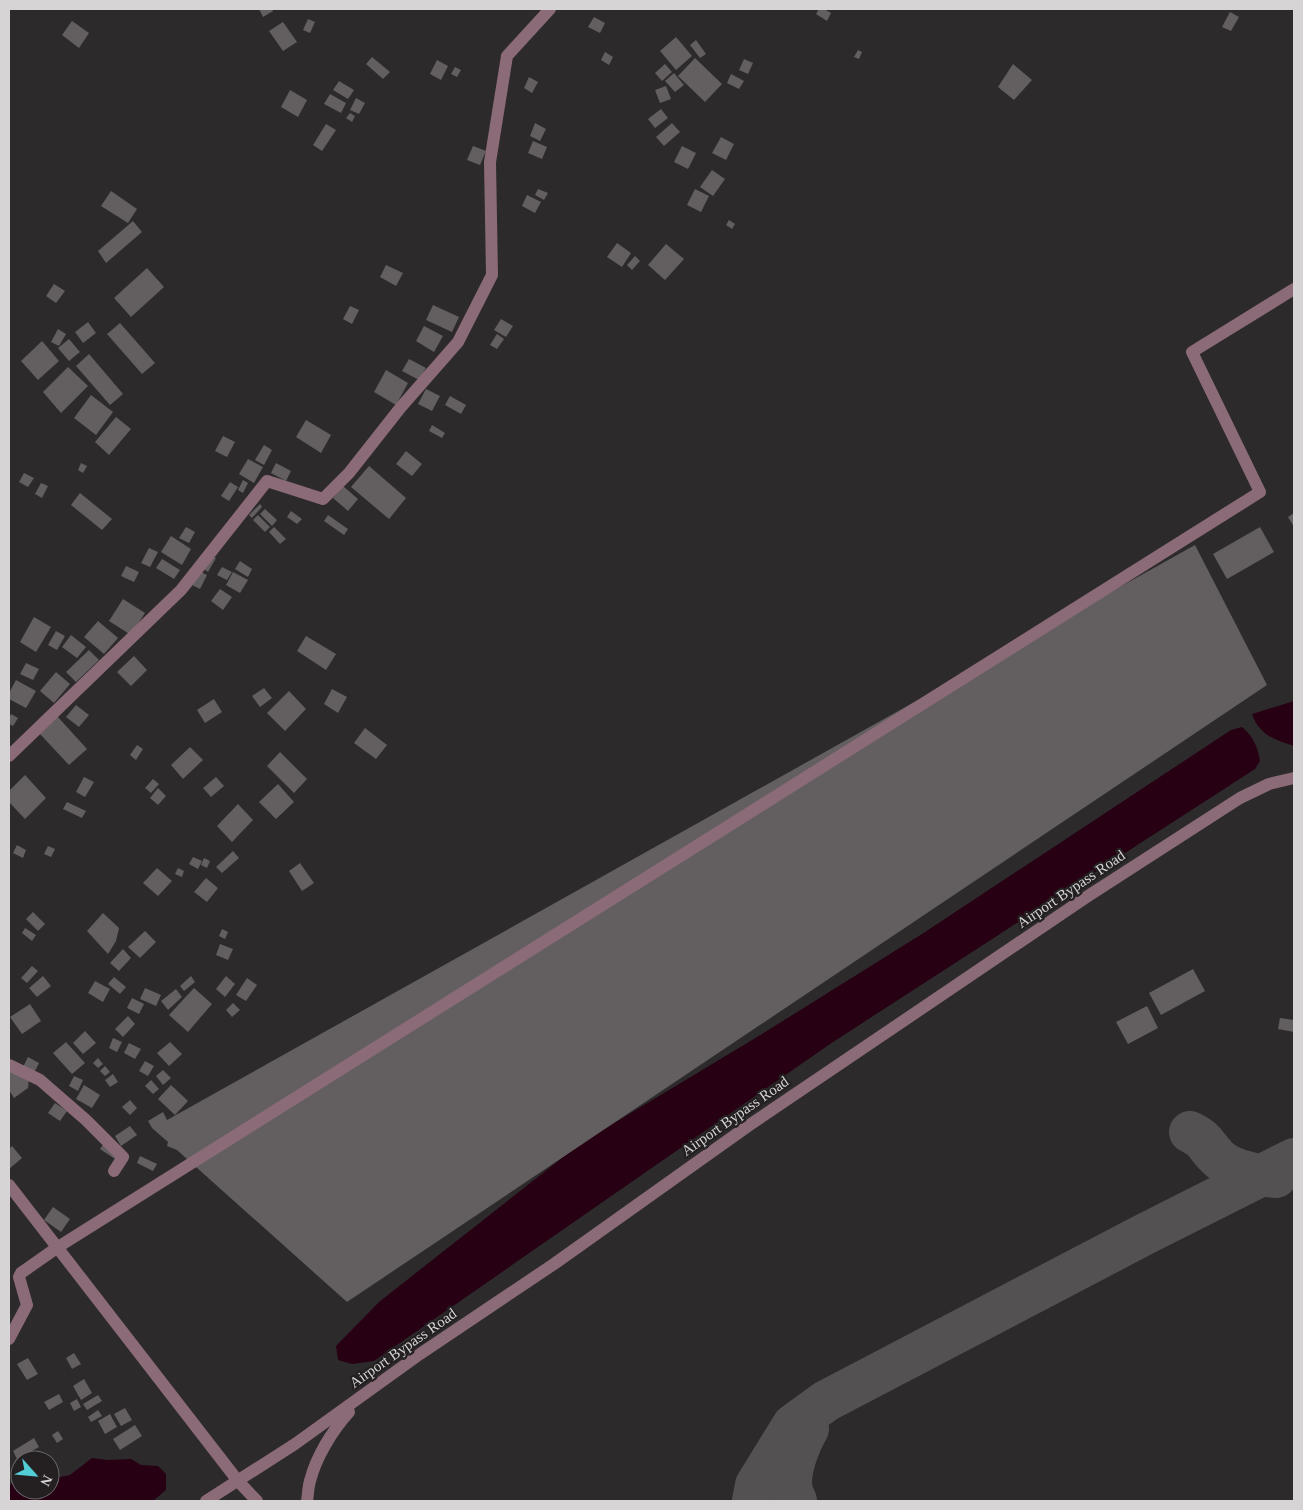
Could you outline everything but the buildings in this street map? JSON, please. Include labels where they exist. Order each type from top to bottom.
[{"type":"street","points":[[9,756],[180,590],[266,480],[323,499],[349,473],[401,407],[458,342],[492,275],[490,162],[507,56],[550,9]]},
{"type":"street","points":[[9,1339],[27,1305],[19,1277],[58,1247],[1260,492],[1192,352],[1294,289]]},
{"type":"street","name":"Airport Bypass Road","points":[[206,1501],[295,1444],[420,1354],[554,1264],[748,1126],[1088,896],[1240,798],[1269,784],[1294,778]]},
{"type":"street","points":[[9,1065],[40,1080],[86,1120],[123,1157],[114,1171]]},
{"type":"street","points":[[9,1185],[237,1481],[257,1501]]},
{"type":"street","points":[[307,1501],[310,1481],[319,1458],[338,1424],[364,1395]]},
{"type":"shaded area","points":[[1294,701],[1294,746],[1268,736],[1259,727],[1252,714]]},
{"type":"shaded area","points":[[1242,727],[1252,738],[1258,751],[1260,761],[1255,769],[833,1042],[374,1361],[352,1364],[338,1360],[336,1346],[379,1302],[581,1143],[762,1034],[922,934],[1231,730]]},
{"type":"shaded area","points":[[92,1458],[108,1460],[131,1459],[141,1465],[158,1466],[166,1474],[166,1490],[153,1501],[9,1501],[10,1485],[10,1500],[60,1500],[60,1477],[70,1475]]},
{"type":"taxiway","points":[[1190,1132],[1202,1140],[1215,1155],[1228,1165],[1252,1173],[1276,1177]]},
{"type":"taxiway","points":[[753,1501],[756,1485],[793,1425],[826,1401],[1145,1234],[1294,1159]]},
{"type":"taxiway","points":[[796,1501],[791,1483],[793,1467],[801,1442],[808,1429]]}]
